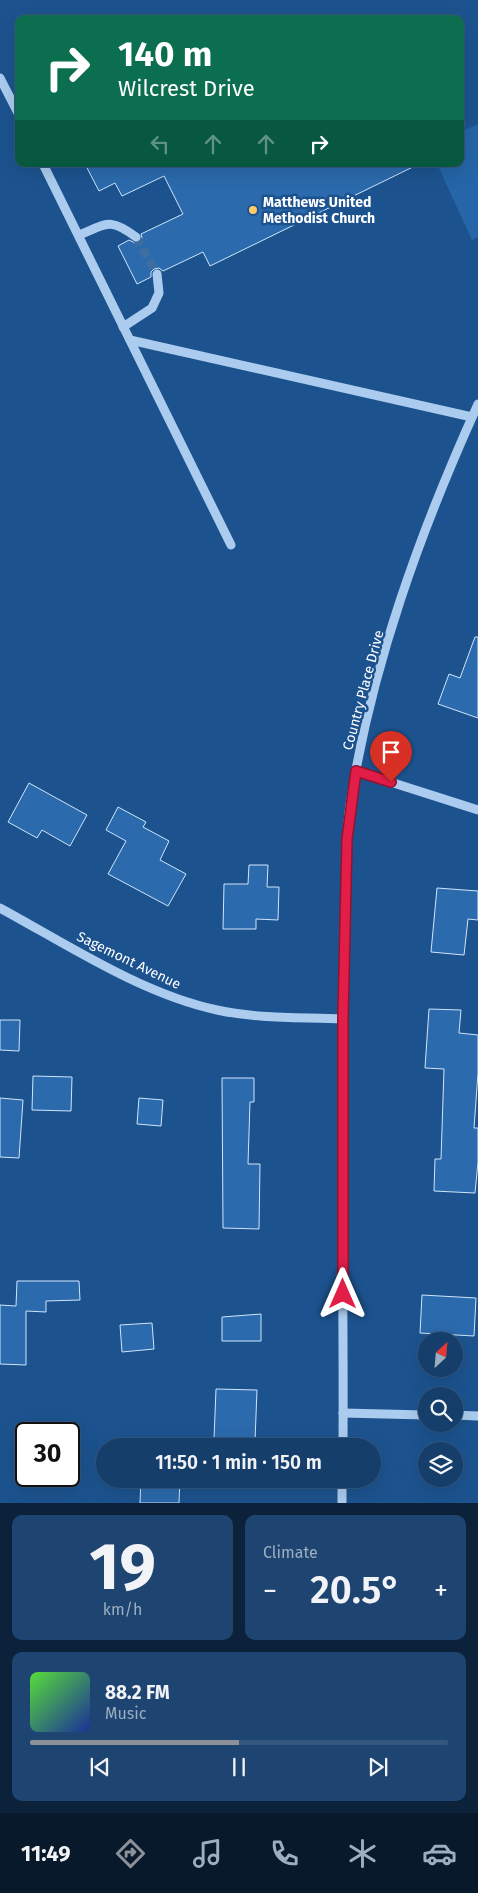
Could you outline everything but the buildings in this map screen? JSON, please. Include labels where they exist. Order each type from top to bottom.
[{"type":"street","points":[[0,78],[15,107]]},
{"type":"street","points":[[44,167],[231,545]]},
{"type":"street","points":[[79,236],[110,223],[122,226],[136,237]]},
{"type":"street","points":[[124,327],[152,308],[159,294],[156,274]]},
{"type":"street","points":[[130,340],[472,417]]},
{"type":"street","name":"Country Place Drive","points":[[343,1438],[343,1018],[347,839],[356,771],[378,676],[414,559],[455,454],[478,404]]},
{"type":"street","points":[[356,771],[478,810]]},
{"type":"street","name":"Sagemont Avenue","points":[[0,908],[98,962],[168,996],[218,1010],[258,1016],[343,1018]]},
{"type":"street","points":[[343,1413],[418,1415]]},
{"type":"street","points":[[463,1415],[478,1416]]},
{"type":"street","points":[[342,1488],[342,1503]]},
{"type":"shaded area","points":[[478,124],[478,237],[472,240],[438,167],[464,167],[464,130]]},
{"type":"tunnel","points":[[136,237],[157,274]]},
{"type":"place","name":"Matthews United Methodist Church","points":[[253,210]]},
{"type":"route","points":[[343,1294],[343,1018],[347,839],[356,771],[391,782]]}]
